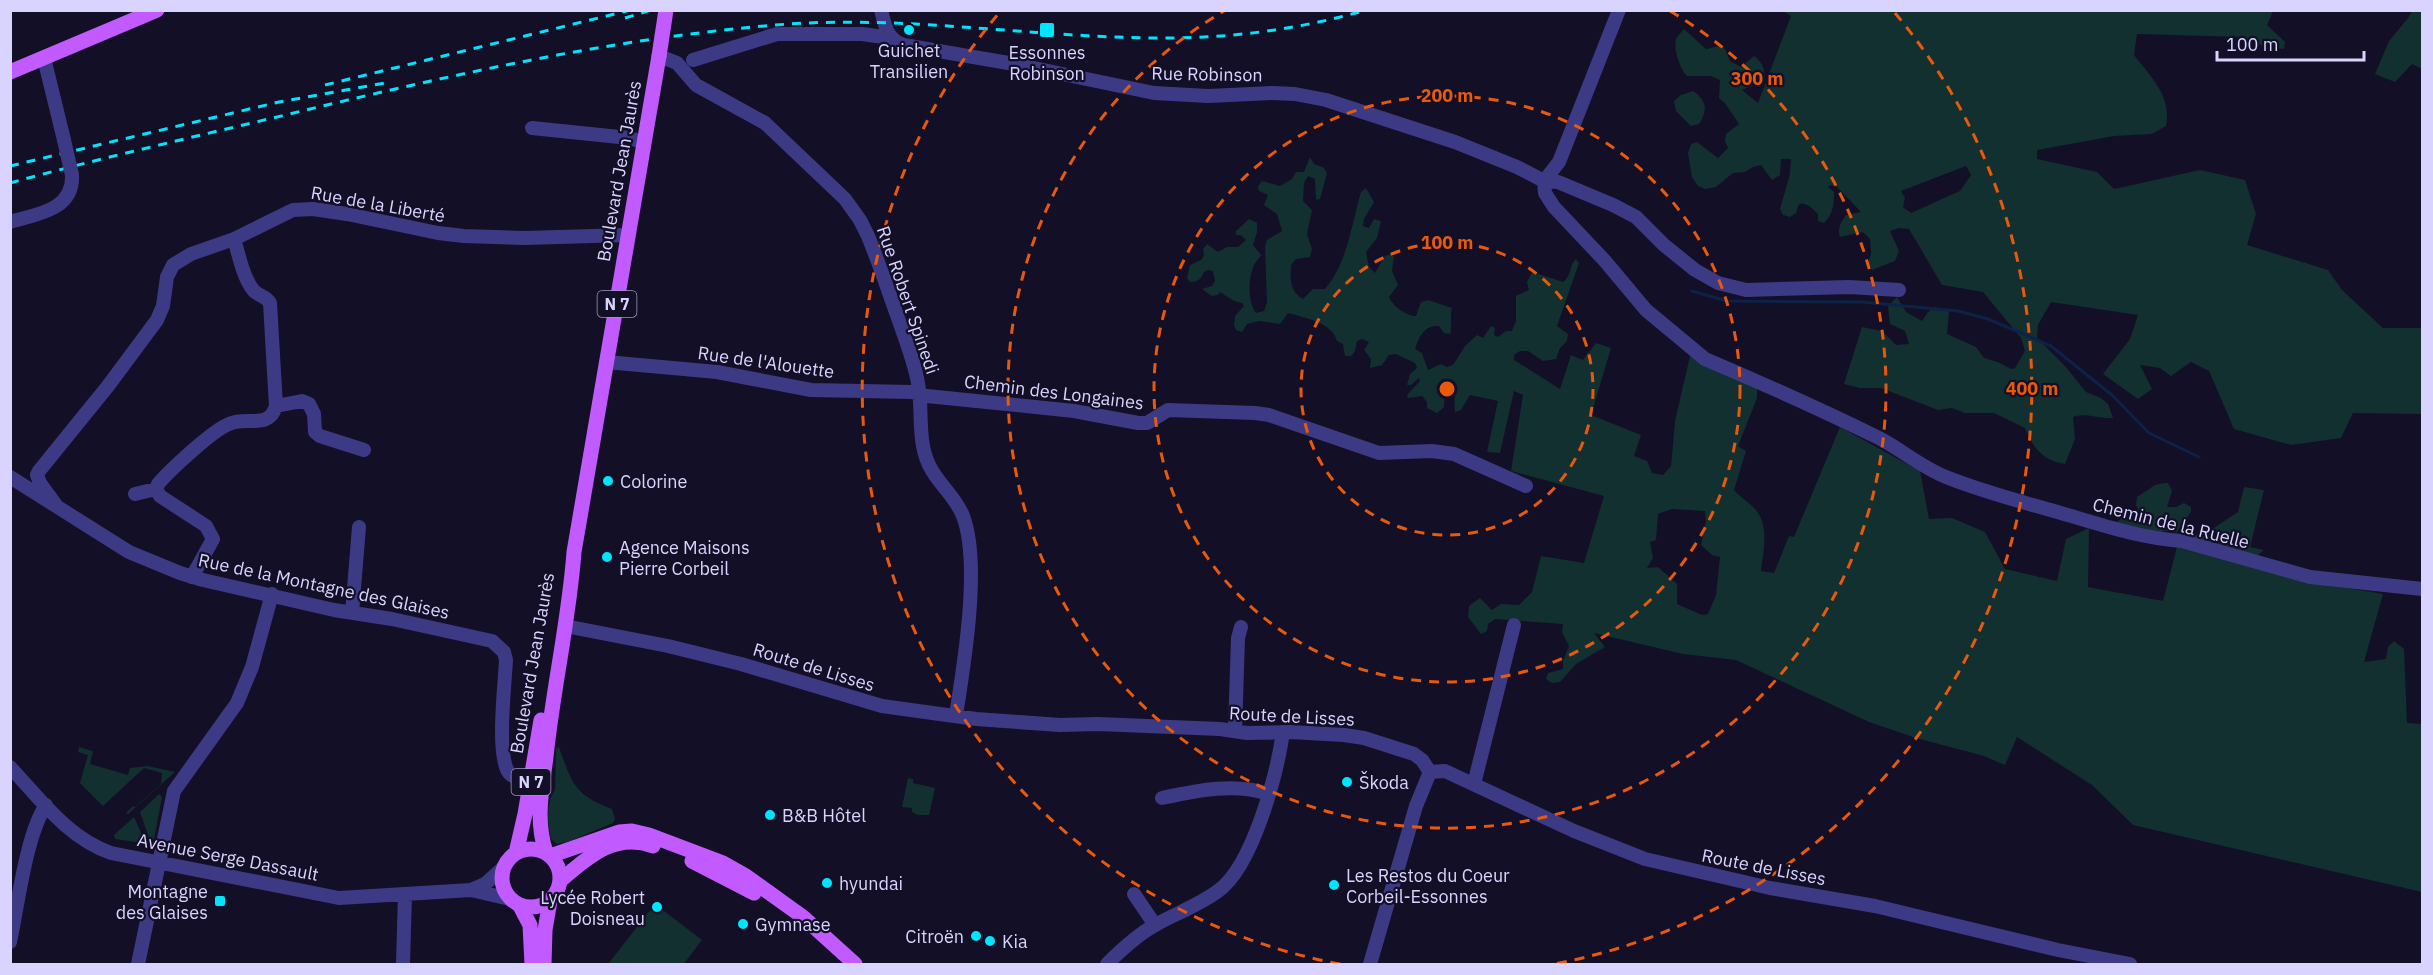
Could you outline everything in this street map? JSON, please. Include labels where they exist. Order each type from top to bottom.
[{"type":"main road","points":[[10,72],[157,10]]},
{"type":"main road","name":"Boulevard Jean Jaurès","points":[[548,854],[540,828],[540,805],[552,702],[565,626],[574,552],[666,10]]},
{"type":"main road","name":"Boulevard Jean Jaurès","points":[[516,853],[531,779],[564,581],[574,552]]},
{"type":"main road","points":[[532,964],[530,925],[502,884],[503,868],[516,853],[528,849],[548,854],[619,831],[632,831],[649,835],[723,863],[769,890],[804,916],[855,964]]},
{"type":"main road","points":[[561,880],[601,849],[630,842],[649,844],[720,874],[766,900],[842,964]]},
{"type":"main road","points":[[515,902],[539,907],[550,901],[558,892],[561,880],[558,867],[548,854]]},
{"type":"main road","points":[[544,964],[546,921],[550,901]]},
{"type":"street","points":[[881,10],[891,38]]},
{"type":"street","points":[[1544,181],[1558,162],[1618,10]]},
{"type":"street","name":"Rue Robinson","points":[[693,60],[777,34],[862,34],[891,38],[904,45],[1014,64],[1154,93],[1208,96],[1272,93],[1308,96],[1455,142],[1517,167],[1544,181],[1558,182],[1631,214],[1688,265],[1707,278],[1725,285],[1746,290],[1850,287],[1899,290]]},
{"type":"street","name":"Rue Robert Spinedi","points":[[659,56],[680,65],[696,84],[765,123],[850,206],[864,227],[880,265],[915,366],[920,394],[923,446],[927,461],[939,484],[960,510],[968,529],[970,577],[967,643],[956,715]]},
{"type":"street","points":[[10,222],[49,210],[63,203],[71,188],[72,175],[44,58]]},
{"type":"street","points":[[532,128],[629,138],[643,142]]},
{"type":"street","name":"Chemin de la Ruelle","points":[[1544,181],[1545,193],[1554,207],[1605,261],[1646,310],[1691,349],[1705,359],[1823,411],[1882,440],[1917,463],[1944,476],[2085,521],[2164,540],[2182,541],[2310,577],[2422,590]]},
{"type":"street","name":"Rue de la Liberté","points":[[56,505],[40,483],[37,475],[39,471],[108,386],[157,320],[163,306],[169,270],[191,254],[234,239],[301,208],[347,214],[464,236],[524,238],[627,235]]},
{"type":"street","points":[[135,495],[156,489],[162,480],[220,429],[234,422],[266,421],[276,406],[270,303],[267,298],[254,290],[242,266],[234,239]]},
{"type":"street","name":"Rue de l'Alouette","points":[[606,362],[717,372],[811,390],[920,394]]},
{"type":"street","name":"Chemin des Longaines","points":[[920,394],[1074,411],[1138,423],[1147,423],[1168,410],[1269,415],[1379,453],[1432,451],[1454,454],[1526,486]]},
{"type":"street","points":[[276,406],[302,401],[309,404],[314,414],[315,432],[320,436],[364,450]]},
{"type":"street","name":"Rue de la Montagne des Glaises","points":[[10,477],[129,552],[192,577],[352,613],[484,638],[499,645],[506,660],[503,735],[505,761],[512,776],[531,779]]},
{"type":"street","points":[[156,489],[160,496],[206,526],[213,538],[192,577]]},
{"type":"street","points":[[352,613],[358,527]]},
{"type":"street","points":[[138,964],[174,791],[237,703],[252,667],[272,594]]},
{"type":"street","points":[[1474,784],[1514,625]]},
{"type":"street","name":"Route de Lisses","points":[[565,626],[718,658],[784,675],[820,689],[882,706],[1060,725],[1098,724],[1258,734],[1325,733],[1364,738],[1414,754],[1422,760],[1430,772],[1445,771],[1607,845],[1656,862],[1770,888],[1875,906],[2058,950],[2130,964]]},
{"type":"street","points":[[1235,732],[1238,638],[1241,627]]},
{"type":"street","points":[[1107,964],[1127,945],[1155,925],[1202,901],[1232,879],[1249,850],[1277,772],[1283,732]]},
{"type":"street","name":"Avenue Serge Dassault","points":[[10,767],[71,832],[111,853],[339,898],[471,890],[515,902]]},
{"type":"street","points":[[1370,964],[1416,806],[1430,772]]},
{"type":"street","points":[[1162,798],[1194,792],[1241,789],[1254,789],[1268,794]]},
{"type":"street","points":[[10,942],[32,837],[40,814],[46,805]]},
{"type":"street","name":"Avenue Serge Dassault","points":[[471,890],[485,884],[503,868]]},
{"type":"street","points":[[403,964],[405,894]]},
{"type":"street","points":[[1134,894],[1155,925]]},
{"type":"green space","points":[[1783,11],[2273,11],[2267,25],[2285,42],[2284,49],[2266,47],[2242,37],[2137,34],[2134,55],[2163,96],[2167,115],[2166,126],[2152,134],[2114,136],[2037,150],[2037,159],[2097,172],[2114,189],[2200,170],[2245,180],[2256,214],[2247,245],[2328,270],[2342,290],[2383,328],[2422,328],[2422,414],[2353,413],[2341,438],[2291,445],[2234,429],[2209,371],[2191,362],[2171,376],[2160,368],[2140,365],[2152,389],[2138,399],[2103,374],[2130,339],[2138,315],[2051,302],[2038,325],[2037,338],[2065,366],[2086,392],[2101,398],[2108,404],[2113,418],[2083,415],[2073,417],[2075,439],[2065,464],[2050,460],[2040,452],[2025,428],[1994,413],[1965,413],[1952,408],[1938,410],[1881,388],[1860,388],[1844,384],[1862,327],[1882,331],[1896,345],[1909,344],[1905,331],[1890,324],[1888,306],[1897,297],[1906,312],[1922,321],[1935,307],[1949,311],[1947,334],[1976,347],[1984,358],[2011,369],[2015,368],[2025,351],[2021,338],[1983,292],[1942,285],[1909,229],[1899,228],[1890,231],[1899,251],[1895,261],[1872,270],[1868,263],[1871,254],[1870,239],[1863,232],[1840,237],[1840,226],[1846,215],[1861,212],[1837,187],[1831,185],[1828,187],[1834,192],[1834,201],[1831,213],[1824,223],[1818,221],[1818,214],[1805,204],[1799,204],[1796,213],[1790,217],[1783,215],[1780,209],[1790,174],[1791,159],[1781,159],[1780,175],[1772,180],[1761,165],[1745,172],[1733,173],[1716,187],[1705,189],[1698,186],[1692,177],[1688,153],[1691,144],[1697,142],[1718,158],[1728,148],[1725,141],[1726,134],[1739,124],[1719,98],[1720,80],[1711,76],[1687,76],[1684,73],[1676,52],[1677,37],[1684,29],[1706,49],[1719,46],[1725,49],[1730,61],[1741,67],[1754,56],[1757,58],[1764,70],[1764,81],[1742,90],[1758,103],[1791,16]],"holes":[[[1966,166],[1971,175],[1960,191],[1911,213],[1903,207],[1905,198],[1901,191]]]},
{"type":"green space","points":[[2412,11],[2422,11],[2422,69],[2412,64],[2395,82],[2375,74],[2389,41]]},
{"type":"green space","points":[[1693,91],[1701,98],[1705,110],[1699,124],[1691,126],[1676,111],[1674,101],[1681,95]]},
{"type":"green space","points":[[1310,157],[1314,164],[1324,168],[1327,173],[1320,199],[1316,200],[1315,179],[1308,176],[1304,183],[1303,201],[1312,210],[1307,234],[1312,249],[1310,257],[1296,259],[1291,265],[1293,289],[1303,299],[1313,289],[1325,289],[1339,268],[1361,192],[1366,188],[1374,202],[1364,219],[1363,226],[1369,228],[1374,219],[1381,221],[1377,238],[1366,252],[1369,267],[1375,273],[1385,256],[1391,254],[1394,256],[1392,271],[1398,285],[1389,297],[1391,300],[1400,310],[1412,316],[1416,316],[1421,302],[1428,300],[1452,308],[1450,334],[1444,333],[1439,326],[1434,326],[1429,327],[1420,336],[1415,349],[1422,353],[1428,370],[1441,364],[1447,367],[1453,365],[1465,346],[1477,335],[1483,338],[1491,326],[1495,328],[1494,335],[1498,337],[1506,331],[1512,331],[1516,321],[1516,296],[1529,290],[1527,282],[1532,272],[1563,282],[1568,277],[1576,259],[1579,263],[1557,326],[1568,334],[1567,341],[1560,348],[1556,359],[1543,361],[1528,351],[1520,351],[1514,355],[1514,360],[1560,389],[1571,355],[1583,360],[1596,343],[1611,348],[1591,415],[1641,435],[1634,456],[1647,461],[1652,473],[1663,475],[1671,466],[1675,421],[1690,356],[1757,387],[1757,398],[1738,446],[1746,451],[1734,490],[1752,506],[1762,520],[1764,546],[1761,571],[1774,573],[1789,536],[1794,537],[1840,427],[1920,471],[1929,519],[1952,518],[1985,532],[2005,569],[2057,581],[2066,539],[2089,528],[2088,587],[2163,601],[2179,539],[2208,532],[2238,512],[2244,487],[2264,490],[2250,547],[2264,550],[2246,565],[2306,581],[2383,594],[2364,662],[2386,659],[2388,647],[2394,641],[2404,649],[2407,723],[2422,724],[2422,892],[2133,825],[2092,785],[2017,737],[2005,765],[1984,756],[1916,738],[1869,722],[1736,660],[1683,654],[1594,633],[1605,647],[1576,664],[1560,682],[1552,683],[1546,679],[1548,673],[1563,669],[1563,661],[1569,646],[1562,632],[1563,624],[1495,619],[1488,624],[1487,631],[1481,634],[1468,617],[1469,606],[1480,598],[1492,610],[1501,604],[1519,605],[1532,592],[1541,556],[1584,563],[1604,496],[1511,471],[1523,395],[1514,391],[1500,453],[1487,452],[1498,401],[1470,395],[1461,410],[1455,412],[1454,388],[1445,388],[1444,407],[1437,413],[1427,408],[1427,402],[1422,396],[1408,398],[1407,395],[1420,381],[1419,378],[1411,385],[1407,385],[1410,374],[1417,368],[1415,363],[1396,354],[1389,355],[1382,365],[1370,368],[1371,359],[1364,350],[1369,342],[1362,339],[1357,341],[1355,351],[1351,356],[1345,356],[1343,344],[1337,341],[1324,325],[1288,313],[1280,324],[1259,321],[1247,324],[1242,332],[1236,330],[1235,316],[1244,306],[1242,303],[1220,292],[1212,296],[1202,289],[1212,286],[1215,281],[1213,271],[1204,272],[1195,281],[1190,282],[1187,278],[1190,265],[1201,260],[1204,256],[1203,249],[1207,244],[1218,252],[1227,247],[1238,247],[1246,240],[1241,235],[1236,235],[1236,231],[1249,219],[1257,223],[1253,245],[1261,255],[1251,273],[1250,298],[1256,313],[1264,311],[1267,302],[1265,246],[1267,240],[1282,231],[1277,214],[1264,205],[1268,195],[1259,191],[1258,186],[1262,181],[1280,186],[1292,179],[1296,172],[1304,172]],"holes":[[[1672,509],[1705,511],[1706,521],[1701,545],[1712,555],[1720,557],[1716,595],[1708,614],[1702,615],[1677,604],[1677,584],[1658,567],[1647,568],[1653,558],[1650,542],[1656,540],[1658,514]]]},
{"type":"green space","points":[[2168,483],[2172,491],[2167,507],[2176,507],[2184,503],[2191,507],[2191,512],[2177,532],[2164,531],[2156,534],[2116,524],[2125,517],[2136,517],[2140,513],[2136,505],[2137,497],[2155,485]]},
{"type":"green space","points":[[79,747],[93,751],[90,764],[128,775],[130,768],[148,766],[175,772],[128,814],[126,813],[133,806],[135,807],[161,784],[162,773],[144,768],[103,806],[80,783],[88,755],[78,752]]},
{"type":"green space","points":[[559,747],[576,787],[590,799],[612,809],[615,819],[613,823],[557,844],[551,839],[548,813],[555,790],[556,748]]},
{"type":"green space","points":[[908,778],[913,779],[913,783],[935,788],[929,815],[918,815],[912,812],[912,808],[902,807]]},
{"type":"green space","points":[[159,794],[162,797],[154,839],[150,841],[140,812]]},
{"type":"green space","points":[[134,817],[143,837],[142,843],[115,839],[114,835]]},
{"type":"green space","points":[[655,904],[702,940],[686,961],[683,964],[608,964]]},
{"type":"waterway","points":[[1692,291],[1727,301],[1862,302],[1958,311],[1988,319],[2051,346],[2112,395],[2149,433],[2199,457]]},
{"type":"railway","points":[[325,85],[631,10]]},
{"type":"railway","points":[[625,18],[651,10]]},
{"type":"railway","points":[[10,183],[158,145],[425,82],[546,57],[667,37],[789,24],[835,22],[926,25],[1108,37],[1208,37],[1288,28],[1366,10]]},
{"type":"railway","points":[[10,166],[279,102],[385,83]]},
{"type":"place","name":"Guichet Transilien","points":[[909,30]]},
{"type":"place","name":"Essonnes Robinson","points":[[1047,30]]},
{"type":"place","name":"Colorine","points":[[608,481]]},
{"type":"place","name":"Agence Maisons Pierre Corbeil","points":[[607,557]]},
{"type":"place","name":"Škoda","points":[[1347,782]]},
{"type":"place","name":"B&B Hôtel","points":[[770,815]]},
{"type":"place","name":"hyundai","points":[[827,883]]},
{"type":"place","name":"Les Restos du Coeur Corbeil-Essonnes","points":[[1334,885]]},
{"type":"place","name":"Montagne des Glaises","points":[[220,901]]},
{"type":"place","name":"Lycée Robert Doisneau","points":[[657,907]]},
{"type":"place","name":"Gymnase","points":[[743,924]]},
{"type":"place","name":"Citroën","points":[[976,936]]},
{"type":"place","name":"Kia","points":[[990,941]]}]
